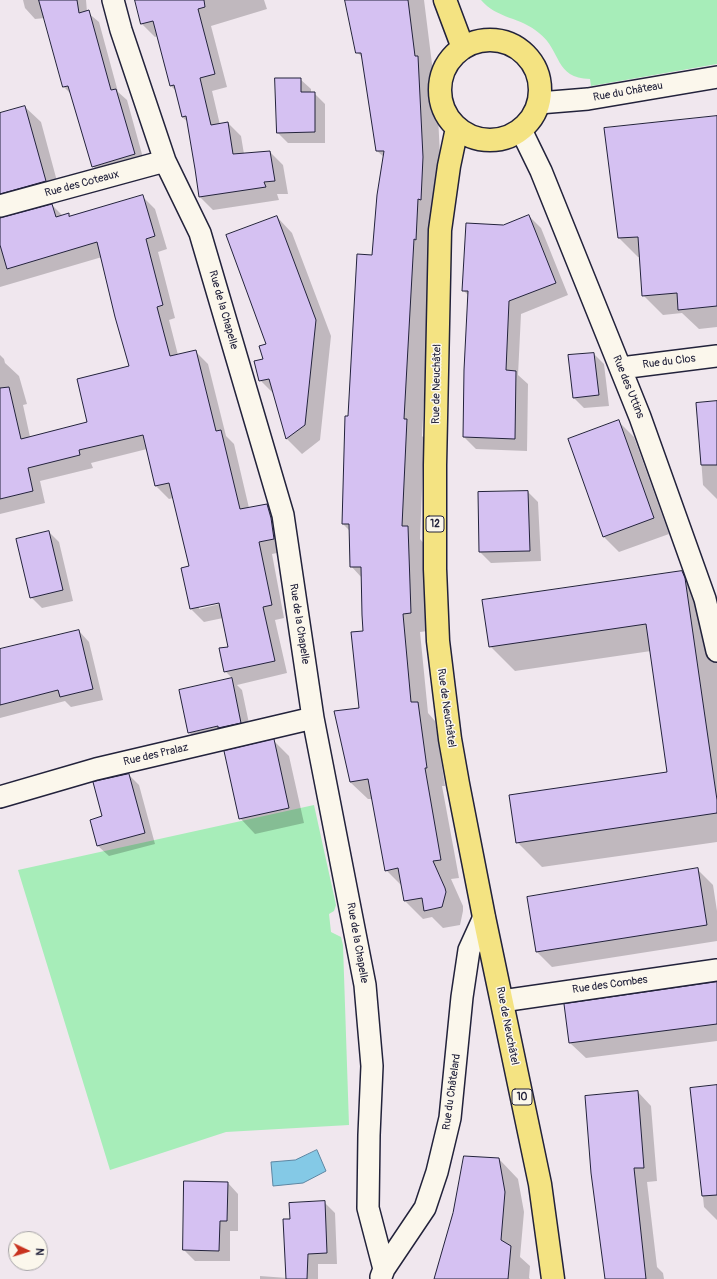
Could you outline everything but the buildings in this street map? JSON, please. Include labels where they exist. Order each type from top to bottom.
[{"type":"main road","points":[[445,0],[462,48]]},
{"type":"main road","points":[[493,40],[509,44],[523,52],[533,64],[539,80],[539,103],[530,120],[521,130],[506,138],[489,140],[472,137],[457,128],[447,116],[442,102],[440,87],[443,72],[451,59],[462,48],[477,42],[493,40]]},
{"type":"main road","name":"Rue de Neuchâtel","points":[[457,128],[449,166],[440,230],[435,465],[436,610],[438,641],[450,739],[484,917],[540,1184],[553,1279]]},
{"type":"street","name":"Rue de la Chapelle","points":[[113,0],[121,30],[165,161],[200,233],[283,515],[313,718],[365,985],[372,1066],[368,1208],[382,1274]]},
{"type":"street","name":"Rue du Château","points":[[539,103],[588,99],[717,77]]},
{"type":"street","name":"Rue des Uttins","points":[[521,130],[542,171],[640,417],[705,599],[717,651]]},
{"type":"street","name":"Rue des Coteaux","points":[[0,206],[165,161]]},
{"type":"street","name":"Rue du Clos","points":[[621,368],[717,356]]},
{"type":"street","name":"Rue des Pralaz","points":[[0,797],[96,769],[313,718]]},
{"type":"street","name":"Rue du Châtelard","points":[[382,1274],[425,1208],[437,1172],[450,1118],[462,996],[469,950],[484,917]]},
{"type":"street","name":"Rue des Combes","points":[[502,1001],[717,970]]},
{"type":"green space","points":[[481,0],[717,0],[717,64],[591,86],[590,79],[570,74],[564,69],[552,48],[539,33],[525,24],[494,11]]},
{"type":"green space","points":[[314,805],[336,905],[334,911],[329,914],[331,932],[341,937],[343,945],[349,1125],[226,1132],[110,1170],[18,870]]},
{"type":"water","points":[[317,1150],[326,1171],[303,1183],[273,1186],[271,1162],[295,1160]]}]
